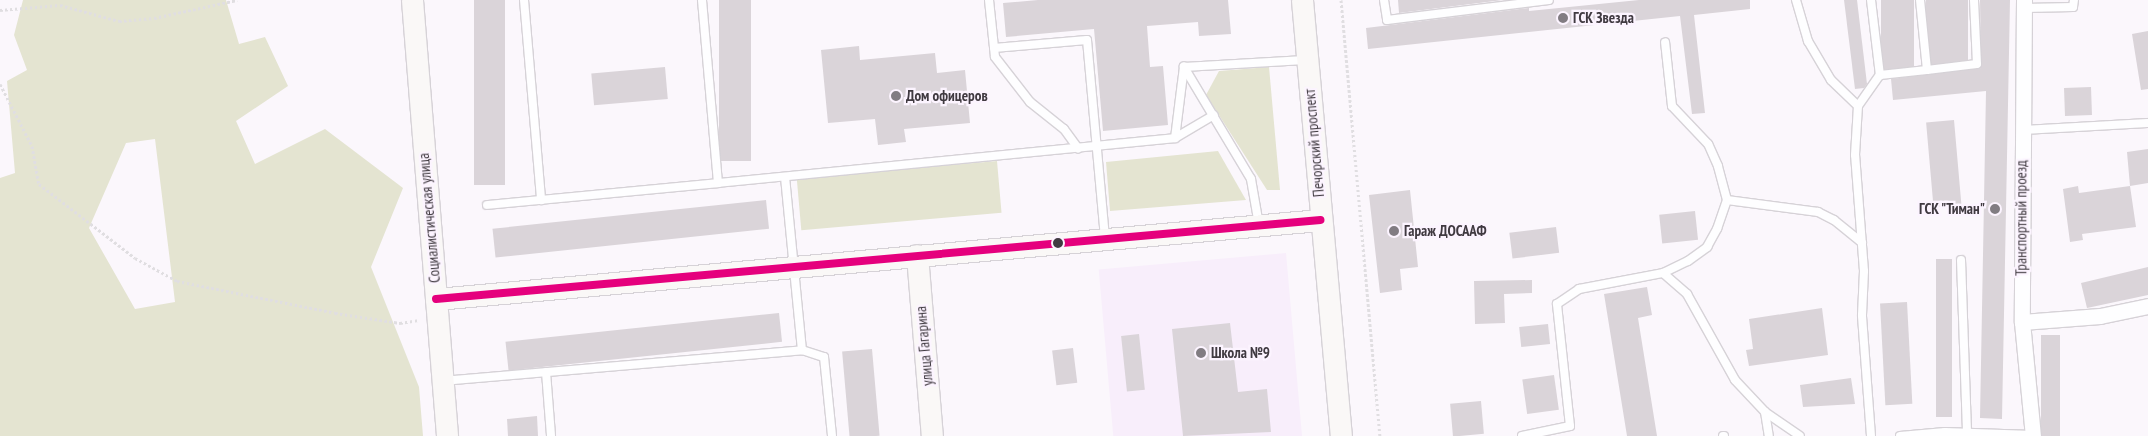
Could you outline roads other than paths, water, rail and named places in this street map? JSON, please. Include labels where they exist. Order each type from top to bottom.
[{"type":"main road","name":"Социалистическая улица","points":[[412,0],[447,436]]},
{"type":"main road","name":"Печорский проспект","points":[[1302,0],[1320,220],[1341,436]]},
{"type":"main road","points":[[436,308],[794,267],[1320,220]]},
{"type":"main road","name":"улица Гагарина","points":[[917,255],[932,436]]},
{"type":"street","name":"Транспортный проезд","points":[[2024,4],[2021,130],[2022,322],[2033,436]]},
{"type":"street","points":[[2022,322],[2100,316],[2148,306]]},
{"type":"lane","points":[[524,0],[541,200]]},
{"type":"lane","points":[[702,0],[718,183]]},
{"type":"lane","points":[[989,0],[994,58],[1030,102],[1064,129],[1078,148]]},
{"type":"lane","points":[[1384,0],[1387,20],[1548,0]]},
{"type":"lane","points":[[1796,0],[1808,41],[1831,80],[1858,106]]},
{"type":"lane","points":[[1871,0],[1880,75],[1858,106],[1855,155],[1862,243],[1862,314],[1871,436]]},
{"type":"lane","points":[[1920,0],[1927,70]]},
{"type":"lane","points":[[1880,75],[1977,64],[1974,0]]},
{"type":"lane","points":[[2024,4],[2073,7],[2074,0]]},
{"type":"lane","points":[[994,48],[1086,40],[1105,239]]},
{"type":"lane","points":[[1522,436],[1570,426],[1557,304],[1579,289],[1602,282],[1663,273],[1688,261],[1707,246],[1727,200],[1708,144],[1672,106],[1665,42]]},
{"type":"lane","points":[[1184,67],[1307,60]]},
{"type":"lane","points":[[1184,67],[1251,180],[1259,225]]},
{"type":"lane","points":[[1175,138],[1184,67]]},
{"type":"lane","points":[[487,205],[1175,138],[1214,115]]},
{"type":"lane","points":[[2021,130],[2148,123]]},
{"type":"lane","points":[[785,177],[802,350]]},
{"type":"lane","points":[[1727,200],[1818,212],[1834,220],[1862,243]]},
{"type":"lane","points":[[1962,260],[1967,432]]},
{"type":"lane","points":[[1663,273],[1688,294],[1735,380],[1765,412],[1800,436]]},
{"type":"lane","points":[[442,381],[802,350],[824,357],[832,436]]},
{"type":"lane","points":[[546,372],[551,436]]},
{"type":"lane","points":[[1765,412],[1769,436]]},
{"type":"lane","points":[[1900,436],[1967,432],[2033,436]]},
{"type":"place","name":"ГСК Звезда","points":[[1563,18]]},
{"type":"place","name":"Дом офицеров","points":[[896,96]]},
{"type":"place","name":"ГСК \"Тиман\"","points":[[1995,209]]},
{"type":"place","name":"Гараж ДОСААФ","points":[[1394,231]]},
{"type":"place","name":"Школа №9","points":[[1201,353]]}]
